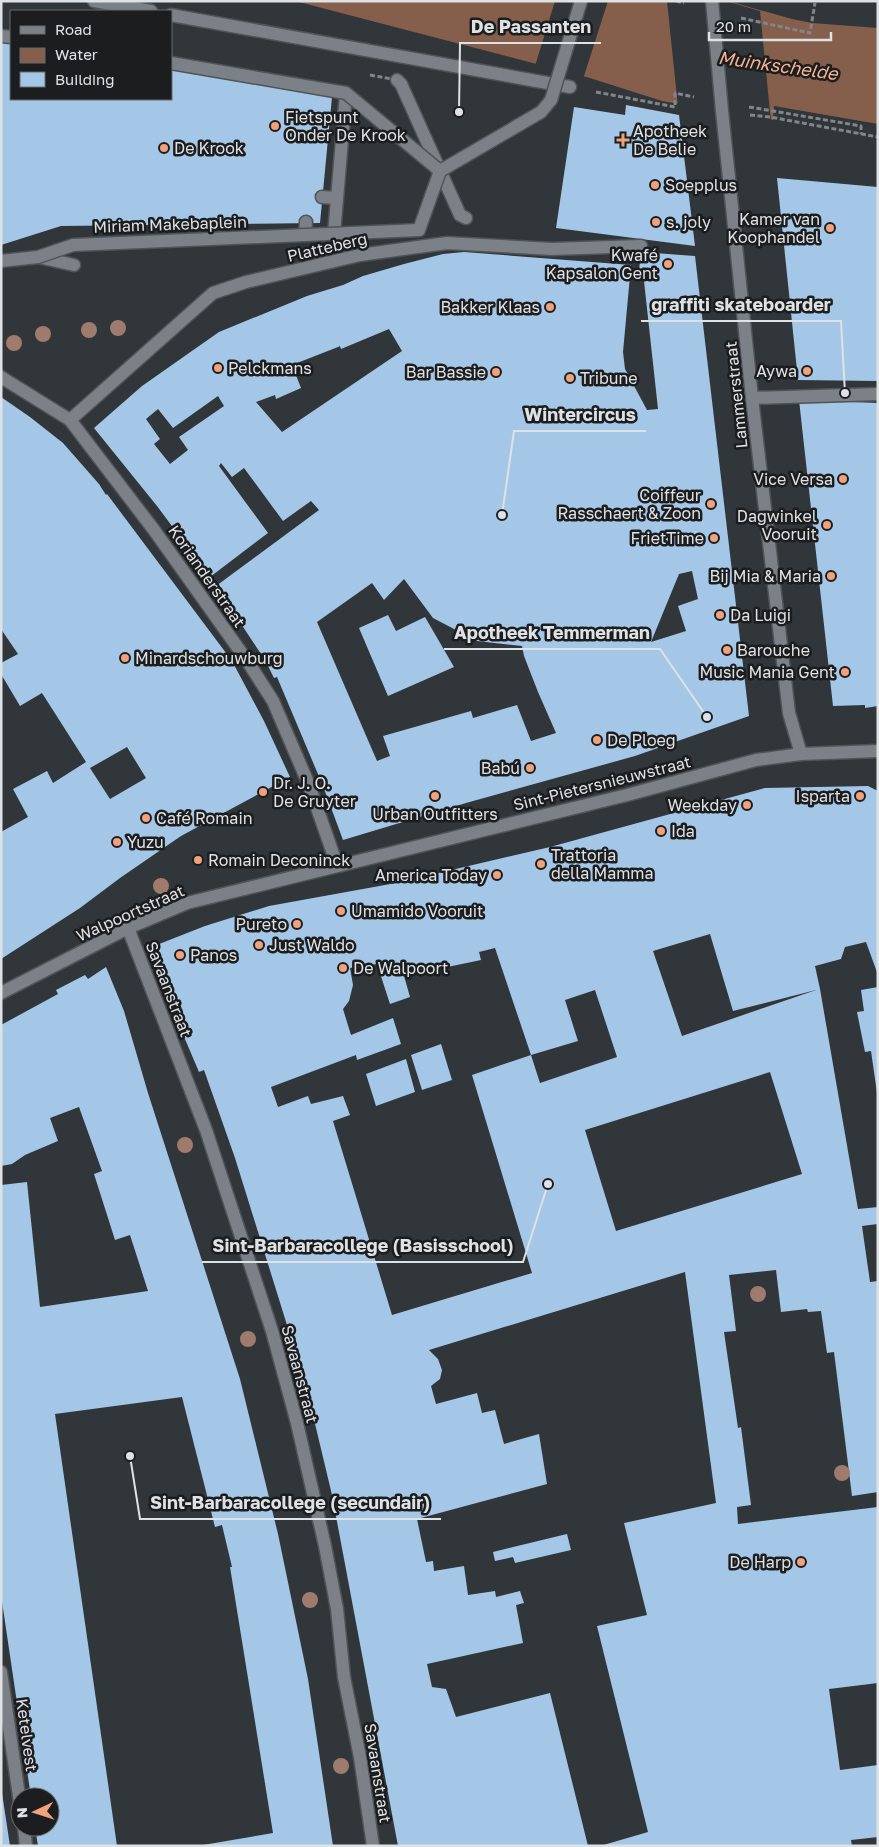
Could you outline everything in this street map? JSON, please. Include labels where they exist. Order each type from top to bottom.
[{"type":"street","points":[[94,1],[145,10]]},
{"type":"street","points":[[440,171],[541,112],[551,100],[581,1]]},
{"type":"street","name":"Lammerstraat","points":[[712,1],[752,398],[789,713],[800,754]]},
{"type":"street","points":[[172,15],[570,87]]},
{"type":"street","points":[[172,63],[346,93],[440,171]]},
{"type":"street","points":[[396,80],[401,84],[460,214],[466,218]]},
{"type":"street","points":[[334,234],[346,93]]},
{"type":"street","name":"Miriam Makebaplein","points":[[1,261],[38,256],[73,245],[306,229],[334,234],[419,230],[440,171]]},
{"type":"street","points":[[322,197],[336,198]]},
{"type":"street","name":"Platteberg","points":[[70,420],[213,293],[246,282],[360,255],[448,242],[552,249],[642,246]]},
{"type":"street","name":"Miriam Makebaplein","points":[[38,256],[74,265]]},
{"type":"street","name":"Korianderstraat","points":[[1,377],[70,420],[154,530],[274,701],[309,785],[337,865]]},
{"type":"street","points":[[752,398],[878,394]]},
{"type":"street","name":"Sint-Pietersnieuwstraat","points":[[337,865],[627,795],[756,760],[800,754],[878,751]]},
{"type":"street","name":"Walpoortstraat","points":[[1,993],[128,928],[187,903],[337,865]]},
{"type":"street","name":"Savaanstraat","points":[[128,928],[206,1130],[272,1331],[325,1546],[337,1609],[344,1677],[360,1758],[373,1846]]},
{"type":"street","name":"Ketelvest","points":[[1,1672],[18,1787]]},
{"type":"path","points":[[763,24],[810,33],[815,3]]},
{"type":"path","points":[[570,87],[675,107],[675,93]]},
{"type":"path","points":[[770,110],[861,126],[861,134]]},
{"type":"path","points":[[770,117],[878,137]]},
{"type":"water","name":"Muinkschelde","points":[[295,1],[728,1],[812,23],[878,28],[878,124],[774,106],[773,120],[662,101],[590,78]]},
{"type":"pier","points":[[555,1],[608,1],[583,79],[535,66]]},
{"type":"pier","points":[[667,1],[726,1],[760,11],[771,122],[678,107]]},
{"type":"building","name":"De Krook","points":[[1,28],[10,32],[10,100],[172,100],[172,67],[332,97],[320,223],[61,226],[1,245]]},
{"type":"building","points":[[626,105],[679,115],[695,246],[556,228],[574,107],[625,115]]},
{"type":"building","points":[[777,178],[878,187],[878,381],[798,380]]},
{"type":"building","points":[[464,252],[631,265],[623,352],[625,369],[647,410],[658,409],[643,272],[639,271],[641,252],[695,256],[749,716],[635,756],[466,803],[343,840],[323,786],[277,677],[274,678],[265,660],[216,586],[319,510],[311,501],[283,521],[244,468],[232,477],[221,463],[219,466],[268,533],[210,577],[157,506],[94,428],[142,386],[219,332],[307,296],[343,285],[363,276],[443,254]],"holes":[[[389,329],[402,351],[282,432],[256,402],[275,395],[276,399],[301,388],[292,365],[340,346],[341,349]],[[218,396],[224,406],[179,437],[188,450],[170,464],[154,444],[160,439],[146,419],[158,409],[173,428]],[[692,571],[698,599],[678,606],[686,631],[651,642],[679,574]],[[404,579],[433,618],[477,641],[522,646],[538,692],[556,733],[531,741],[517,705],[473,718],[471,711],[383,736],[390,756],[377,761],[317,622],[372,583],[384,600]]]},
{"type":"building","points":[[1,397],[63,443],[107,494],[232,661],[264,721],[290,777],[181,836],[80,908],[1,959],[1,832],[28,817],[13,789],[47,771],[53,783],[86,762],[42,693],[20,706],[1,674],[1,663],[18,654],[1,629]],"holes":[[[127,747],[146,778],[110,799],[90,768]]]},
{"type":"building","points":[[799,400],[878,403],[878,706],[865,708],[865,705],[833,706]]},
{"type":"building","points":[[388,615],[396,631],[425,617],[454,667],[388,696],[359,628]]},
{"type":"building","points":[[868,786],[878,791],[878,975],[866,942],[845,947],[841,959],[815,966],[858,1209],[878,1207],[878,1224],[862,1226],[870,1282],[878,1281],[878,1492],[852,1496],[834,1352],[827,1353],[821,1311],[808,1312],[807,1309],[781,1312],[776,1270],[729,1275],[736,1331],[724,1332],[738,1428],[741,1427],[751,1505],[737,1507],[738,1524],[878,1507],[878,1683],[829,1689],[840,1770],[878,1765],[878,1837],[851,1840],[852,1846],[600,1846],[648,1832],[597,1626],[647,1615],[624,1523],[716,1503],[685,1272],[429,1350],[438,1359],[442,1370],[440,1379],[431,1386],[436,1404],[477,1393],[482,1413],[495,1410],[504,1444],[539,1434],[547,1484],[417,1519],[426,1562],[433,1561],[434,1571],[464,1566],[468,1595],[495,1591],[496,1597],[520,1591],[524,1603],[516,1605],[523,1643],[427,1664],[432,1687],[446,1689],[456,1717],[550,1693],[588,1846],[398,1846],[332,1495],[306,1386],[235,1158],[204,1070],[199,1072],[149,948],[205,926],[269,906],[396,883],[550,847],[765,788]],"holes":[[[710,934],[733,1011],[816,990],[682,1036],[653,951]],[[495,948],[531,1055],[472,1075],[532,1273],[392,1315],[333,1121],[350,1115],[343,1096],[311,1104],[308,1096],[278,1107],[271,1087],[356,1055],[357,1060],[401,1044],[393,1018],[351,1035],[343,1009],[349,1001],[353,985],[350,968],[377,964],[390,1004],[410,997],[404,976],[422,970],[421,966],[431,963],[433,970],[481,960],[479,952]],[[595,990],[617,1057],[540,1083],[531,1055],[578,1041],[565,1000]],[[770,1072],[802,1174],[616,1231],[585,1130]]]},
{"type":"building","points":[[106,967],[124,1011],[148,1093],[240,1379],[278,1534],[308,1679],[333,1846],[197,1846],[273,1833],[230,1567],[232,1567],[222,1525],[215,1527],[182,1397],[55,1414],[117,1846],[38,1846],[37,1837],[60,1837],[60,1787],[30,1787],[1,1595],[1,1185],[27,1182],[40,1307],[148,1291],[130,1235],[115,1240],[94,1174],[102,1171],[79,1107],[50,1118],[58,1141],[25,1155],[12,1164],[1,1166],[1,1025],[58,994],[56,990],[85,975],[88,979]]},
{"type":"building","points":[[878,987],[877,1093],[871,1051],[865,1052],[857,1012],[864,1011],[861,990]]},
{"type":"building","points":[[441,1044],[452,1080],[422,1090],[411,1055]]},
{"type":"building","points":[[406,1059],[415,1092],[376,1106],[366,1074]]},
{"type":"building","points":[[567,1534],[571,1550],[515,1563],[513,1557],[495,1561],[493,1552]]},
{"type":"building","points":[[2,1793],[10,1846],[1,1846]]},
{"type":"place","name":"De Passanten","points":[[459,112]]},
{"type":"place","name":"Fietspunt Onder De Krook","points":[[275,126]]},
{"type":"place","name":"Apotheek De Belie","points":[[623,140]]},
{"type":"place","name":"De Krook","points":[[164,148]]},
{"type":"place","name":"Soepplus","points":[[655,185]]},
{"type":"place","name":"s. joly","points":[[656,222]]},
{"type":"place","name":"Kamer van Koophandel","points":[[830,228]]},
{"type":"place","name":"Kwafé Kapsalon Gent","points":[[668,264]]},
{"type":"place","name":"Bakker Klaas","points":[[550,307]]},
{"type":"place","name":"Pelckmans","points":[[218,368]]},
{"type":"place","name":"Aywa","points":[[807,371]]},
{"type":"place","name":"Bar Bassie","points":[[496,372]]},
{"type":"place","name":"Tribune","points":[[570,378]]},
{"type":"place","name":"graffiti skateboarder","points":[[845,393]]},
{"type":"place","name":"Vice Versa","points":[[843,479]]},
{"type":"place","name":"Coiffeur Rasschaert & Zoon","points":[[711,504]]},
{"type":"place","name":"Wintercircus","points":[[502,515]]},
{"type":"place","name":"Dagwinkel Vooruit","points":[[827,525]]},
{"type":"place","name":"FrietTime","points":[[714,538]]},
{"type":"place","name":"Bij Mia & Maria","points":[[831,576]]},
{"type":"place","name":"Da Luigi","points":[[720,615]]},
{"type":"place","name":"Barouche","points":[[727,650]]},
{"type":"place","name":"Minardschouwburg","points":[[125,658]]},
{"type":"place","name":"Music Mania Gent","points":[[845,672]]},
{"type":"place","name":"Apotheek Temmerman","points":[[707,717]]},
{"type":"place","name":"De Ploeg","points":[[597,740]]},
{"type":"place","name":"Babú","points":[[530,768]]},
{"type":"place","name":"Dr. J. O. De Gruyter","points":[[263,792]]},
{"type":"place","name":"Urban Outfitters","points":[[435,796]]},
{"type":"place","name":"Isparta","points":[[860,796]]},
{"type":"place","name":"Weekday","points":[[747,805]]},
{"type":"place","name":"Café Romain","points":[[146,818]]},
{"type":"place","name":"Ida","points":[[661,831]]},
{"type":"place","name":"Yuzu","points":[[117,842]]},
{"type":"place","name":"Romain Deconinck","points":[[198,860]]},
{"type":"place","name":"Trattoria della Mamma","points":[[541,864]]},
{"type":"place","name":"America Today","points":[[497,875]]},
{"type":"place","name":"Umamido Vooruit","points":[[341,911]]},
{"type":"place","name":"Pureto","points":[[297,924]]},
{"type":"place","name":"Just Waldo","points":[[259,945]]},
{"type":"place","name":"Panos","points":[[180,955]]},
{"type":"place","name":"De Walpoort","points":[[343,968]]},
{"type":"place","name":"Sint-Barbaracollege (Basisschool)","points":[[548,1184]]},
{"type":"place","name":"Sint-Barbaracollege (secundair)","points":[[130,1456]]},
{"type":"place","name":"De Harp","points":[[801,1562]]}]
